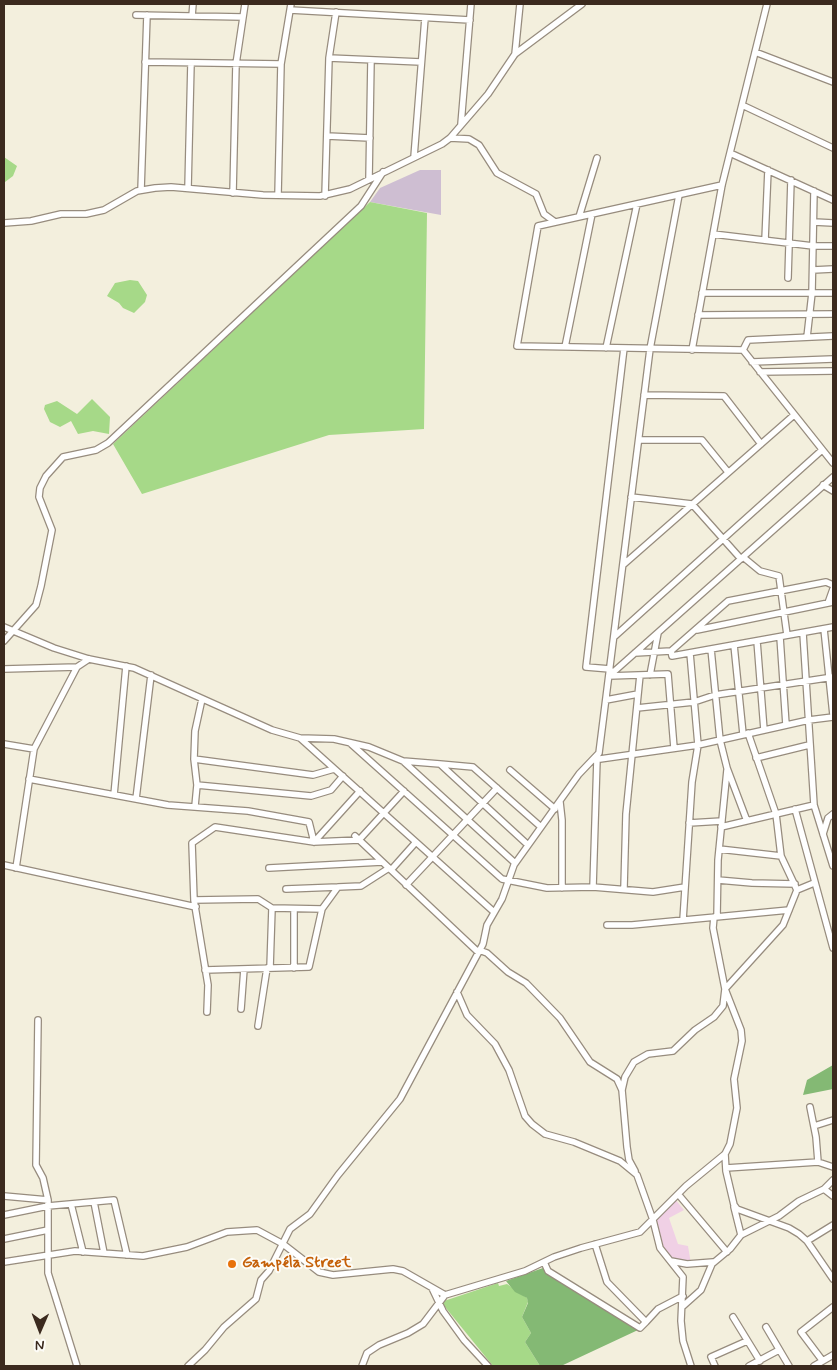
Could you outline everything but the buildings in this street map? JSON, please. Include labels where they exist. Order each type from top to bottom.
[{"type":"street","points":[[192,16],[193,4]]},
{"type":"street","points":[[233,192],[236,64],[245,4]]},
{"type":"street","points":[[461,124],[472,4]]},
{"type":"street","points":[[515,54],[520,4]]},
{"type":"street","points":[[4,223],[31,221],[62,214],[86,214],[104,210],[128,195],[141,190],[171,187],[278,196],[325,196],[350,189],[442,144],[450,138],[488,94],[515,54],[582,4]]},
{"type":"street","points":[[692,350],[722,186],[767,4]]},
{"type":"street","points":[[278,196],[281,64],[290,7],[336,12],[470,20]]},
{"type":"street","points":[[325,196],[329,58],[336,12]]},
{"type":"street","points":[[136,15],[243,17]]},
{"type":"street","points":[[141,190],[146,15]]},
{"type":"street","points":[[414,157],[425,18]]},
{"type":"street","points":[[755,52],[833,82]]},
{"type":"street","points":[[329,58],[421,62]]},
{"type":"street","points":[[369,179],[372,60]]},
{"type":"street","points":[[145,62],[281,64]]},
{"type":"street","points":[[188,188],[191,63]]},
{"type":"street","points":[[742,105],[833,148]]},
{"type":"street","points":[[327,136],[370,138]]},
{"type":"street","points":[[450,138],[469,139],[479,145],[497,173],[536,194],[544,214],[555,222]]},
{"type":"street","points":[[730,153],[833,200]]},
{"type":"street","points":[[578,217],[597,158]]},
{"type":"street","points":[[766,240],[768,170]]},
{"type":"street","points":[[4,641],[36,605],[41,586],[52,530],[39,497],[40,488],[46,476],[63,457],[96,450],[108,443],[361,206],[383,172]]},
{"type":"street","points":[[788,278],[791,180]]},
{"type":"street","points":[[722,186],[538,226],[517,346],[743,350]]},
{"type":"street","points":[[808,337],[813,270],[814,191]]},
{"type":"street","points":[[188,1366],[205,1350],[224,1327],[256,1300],[261,1280],[283,1244],[290,1228],[310,1214],[400,1099],[478,951],[487,925],[510,880],[516,863],[579,774],[599,753],[650,349],[679,195]]},
{"type":"street","points":[[606,348],[637,204]]},
{"type":"street","points":[[565,347],[592,214]]},
{"type":"street","points":[[814,222],[833,223]]},
{"type":"street","points":[[713,234],[813,246],[833,246]]},
{"type":"street","points":[[813,270],[833,269]]},
{"type":"street","points":[[702,293],[833,293]]},
{"type":"street","points":[[698,316],[833,314]]},
{"type":"street","points":[[743,350],[748,340],[833,336]]},
{"type":"street","points":[[624,348],[586,667],[609,673],[668,674],[674,748]]},
{"type":"street","points":[[743,350],[833,463]]},
{"type":"street","points":[[752,362],[833,359]]},
{"type":"street","points":[[760,372],[833,371]]},
{"type":"street","points":[[644,396],[724,396],[761,444]]},
{"type":"street","points":[[623,565],[794,414]]},
{"type":"street","points":[[638,440],[702,440],[728,472]]},
{"type":"street","points":[[614,637],[822,450]]},
{"type":"street","points":[[609,673],[658,633],[833,477]]},
{"type":"street","points":[[824,485],[833,491]]},
{"type":"street","points":[[631,497],[692,504],[742,558],[760,571],[779,576],[785,612],[783,685],[786,725]]},
{"type":"street","points":[[635,653],[672,651],[728,601],[826,582],[833,587],[831,602],[695,631]]},
{"type":"street","points":[[4,627],[54,648],[89,659],[126,666],[151,675],[272,730],[300,738],[334,739],[369,747],[403,761],[473,767],[541,827]]},
{"type":"street","points":[[672,651],[672,656],[833,627]]},
{"type":"street","points":[[595,759],[698,744],[833,716],[831,677],[824,629]]},
{"type":"street","points":[[803,632],[814,805],[833,866]]},
{"type":"street","points":[[650,674],[658,633]]},
{"type":"street","points":[[757,641],[764,730]]},
{"type":"street","points":[[622,1090],[634,1062],[648,1054],[673,1050],[695,1030],[714,1017],[723,1006],[725,989],[783,925],[796,887],[781,856],[776,814],[756,758],[745,734],[734,645]]},
{"type":"street","points":[[711,649],[720,740],[727,768],[747,821]]},
{"type":"street","points":[[683,920],[698,744],[690,653]]},
{"type":"street","points":[[16,868],[34,749],[77,667],[89,659]]},
{"type":"street","points":[[114,795],[126,666]]},
{"type":"street","points":[[4,669],[77,667]]},
{"type":"street","points":[[136,799],[151,675]]},
{"type":"street","points":[[624,888],[626,814],[640,675]]},
{"type":"street","points":[[637,708],[694,702],[716,695],[831,677]]},
{"type":"street","points":[[606,700],[638,694]]},
{"type":"street","points":[[195,806],[197,785],[194,759],[195,731],[202,698]]},
{"type":"street","points":[[300,738],[494,912]]},
{"type":"street","points":[[350,743],[502,878],[547,888],[593,886],[653,892],[685,887]]},
{"type":"street","points":[[4,744],[34,749]]},
{"type":"street","points":[[756,758],[809,745]]},
{"type":"street","points":[[194,759],[313,775],[334,769]]},
{"type":"street","points":[[593,886],[595,759]]},
{"type":"street","points":[[403,761],[516,863]]},
{"type":"street","points":[[440,764],[528,846]]},
{"type":"street","points":[[362,1366],[368,1353],[379,1345],[424,1324],[438,1302],[445,1295],[525,1271],[544,1262],[595,1244],[640,1232],[678,1194],[725,1154],[730,1144],[737,1108],[734,1079],[742,1040],[741,1030],[725,989],[713,928],[727,768]]},
{"type":"street","points":[[510,770],[555,809]]},
{"type":"street","points":[[197,785],[311,796],[331,790],[343,776]]},
{"type":"street","points":[[29,779],[168,806],[195,806],[248,811],[309,822],[314,842]]},
{"type":"street","points":[[406,885],[497,788]]},
{"type":"street","points":[[314,842],[360,791]]},
{"type":"street","points":[[207,1012],[208,985],[195,904],[192,843],[215,828],[314,842],[357,838],[404,791]]},
{"type":"street","points":[[560,802],[562,820],[562,888]]},
{"type":"street","points":[[690,823],[722,824],[747,821],[814,805]]},
{"type":"street","points":[[795,810],[833,948]]},
{"type":"street","points":[[823,834],[828,818],[833,814]]},
{"type":"street","points":[[357,838],[478,951],[487,954],[508,972],[526,983],[560,1018],[590,1062],[617,1079],[622,1090],[629,1160],[637,1175],[653,1220],[660,1248],[683,1277],[683,1341],[691,1366]]},
{"type":"street","points":[[286,889],[361,886],[390,869],[416,842]]},
{"type":"street","points":[[719,849],[781,856]]},
{"type":"street","points":[[269,868],[382,862]]},
{"type":"street","points":[[4,865],[195,904],[258,900],[272,908],[322,909]]},
{"type":"street","points":[[718,880],[796,887],[814,883]]},
{"type":"street","points":[[205,970],[309,967],[322,909],[338,887]]},
{"type":"street","points":[[258,1026],[269,968],[272,908]]},
{"type":"street","points":[[294,909],[294,968]]},
{"type":"street","points":[[607,925],[789,910]]},
{"type":"street","points":[[241,1009],[244,969]]},
{"type":"street","points":[[457,992],[467,1015],[495,1044],[509,1070],[520,1106],[532,1124],[545,1134],[574,1142],[620,1161],[637,1175]]},
{"type":"street","points":[[38,1020],[36,1165],[43,1178],[48,1203],[49,1282],[77,1366]]},
{"type":"street","points":[[810,1108],[818,1162]]},
{"type":"street","points":[[814,1126],[833,1120]]},
{"type":"street","points":[[725,1154],[726,1168],[742,1235]]},
{"type":"street","points":[[726,1168],[818,1162],[833,1167]]},
{"type":"street","points":[[670,1261],[687,1264],[706,1264],[716,1260],[727,1252],[742,1235],[770,1221],[799,1201],[824,1189],[833,1180]]},
{"type":"street","points":[[824,1189],[833,1196]]},
{"type":"street","points":[[678,1194],[727,1252]]},
{"type":"street","points":[[4,1196],[48,1203],[71,1204],[114,1200],[127,1255]]},
{"type":"street","points":[[94,1202],[104,1253]]},
{"type":"street","points":[[4,1215],[48,1203]]},
{"type":"street","points":[[71,1204],[83,1252]]},
{"type":"street","points":[[734,1205],[742,1212],[789,1228],[808,1241],[833,1280]]},
{"type":"street","points":[[808,1241],[833,1225]]},
{"type":"street","points":[[4,1239],[48,1230]]},
{"type":"street","points":[[4,1262],[83,1252],[143,1256],[187,1248],[227,1232],[257,1230],[283,1244],[319,1272],[333,1274],[393,1269],[403,1271],[445,1295]]},
{"type":"street","points":[[595,1244],[607,1282],[646,1322]]},
{"type":"street","points":[[682,1306],[701,1290],[708,1270],[716,1260]]},
{"type":"street","points":[[544,1262],[548,1271],[640,1328],[658,1310],[683,1296]]},
{"type":"street","points":[[432,1288],[438,1302],[464,1340],[488,1366]]},
{"type":"street","points":[[822,1360],[801,1332],[833,1307]]},
{"type":"street","points":[[733,1317],[760,1361]]},
{"type":"street","points":[[766,1326],[788,1366]]},
{"type":"street","points":[[715,1366],[711,1357],[747,1341]]},
{"type":"street","points":[[749,1366],[779,1350]]},
{"type":"street","points":[[814,1366],[833,1355]]},
{"type":"shaded area","points":[[420,170],[441,170],[441,215],[370,202],[380,188]]},
{"type":"shaded area","points":[[674,1198],[684,1210],[669,1218],[678,1244],[688,1246],[691,1264],[670,1261],[660,1248],[653,1220]]},
{"type":"green space","points":[[4,157],[17,166],[13,176],[5,182]]},
{"type":"green space","points":[[370,202],[427,213],[424,429],[329,435],[142,494],[113,444]]},
{"type":"green space","points":[[130,280],[138,281],[147,295],[145,302],[134,313],[123,308],[119,303],[107,296],[115,283]]},
{"type":"green space","points":[[92,399],[110,417],[109,434],[93,431],[78,434],[71,421],[60,427],[50,422],[44,409],[45,405],[57,401],[77,414]]},
{"type":"green space","points":[[833,1065],[833,1089],[803,1095],[807,1080]]},
{"type":"green space","points":[[543,1268],[545,1272],[638,1330],[561,1366],[540,1366],[525,1342],[531,1333],[522,1317],[528,1303],[527,1298],[515,1292],[506,1281]]},
{"type":"green space","points":[[498,1283],[499,1286],[507,1284],[527,1298],[528,1302],[522,1317],[531,1333],[525,1342],[540,1366],[493,1366],[441,1302]]},
{"type":"place","name":"Gampéla Street","points":[[232,1264]]}]
